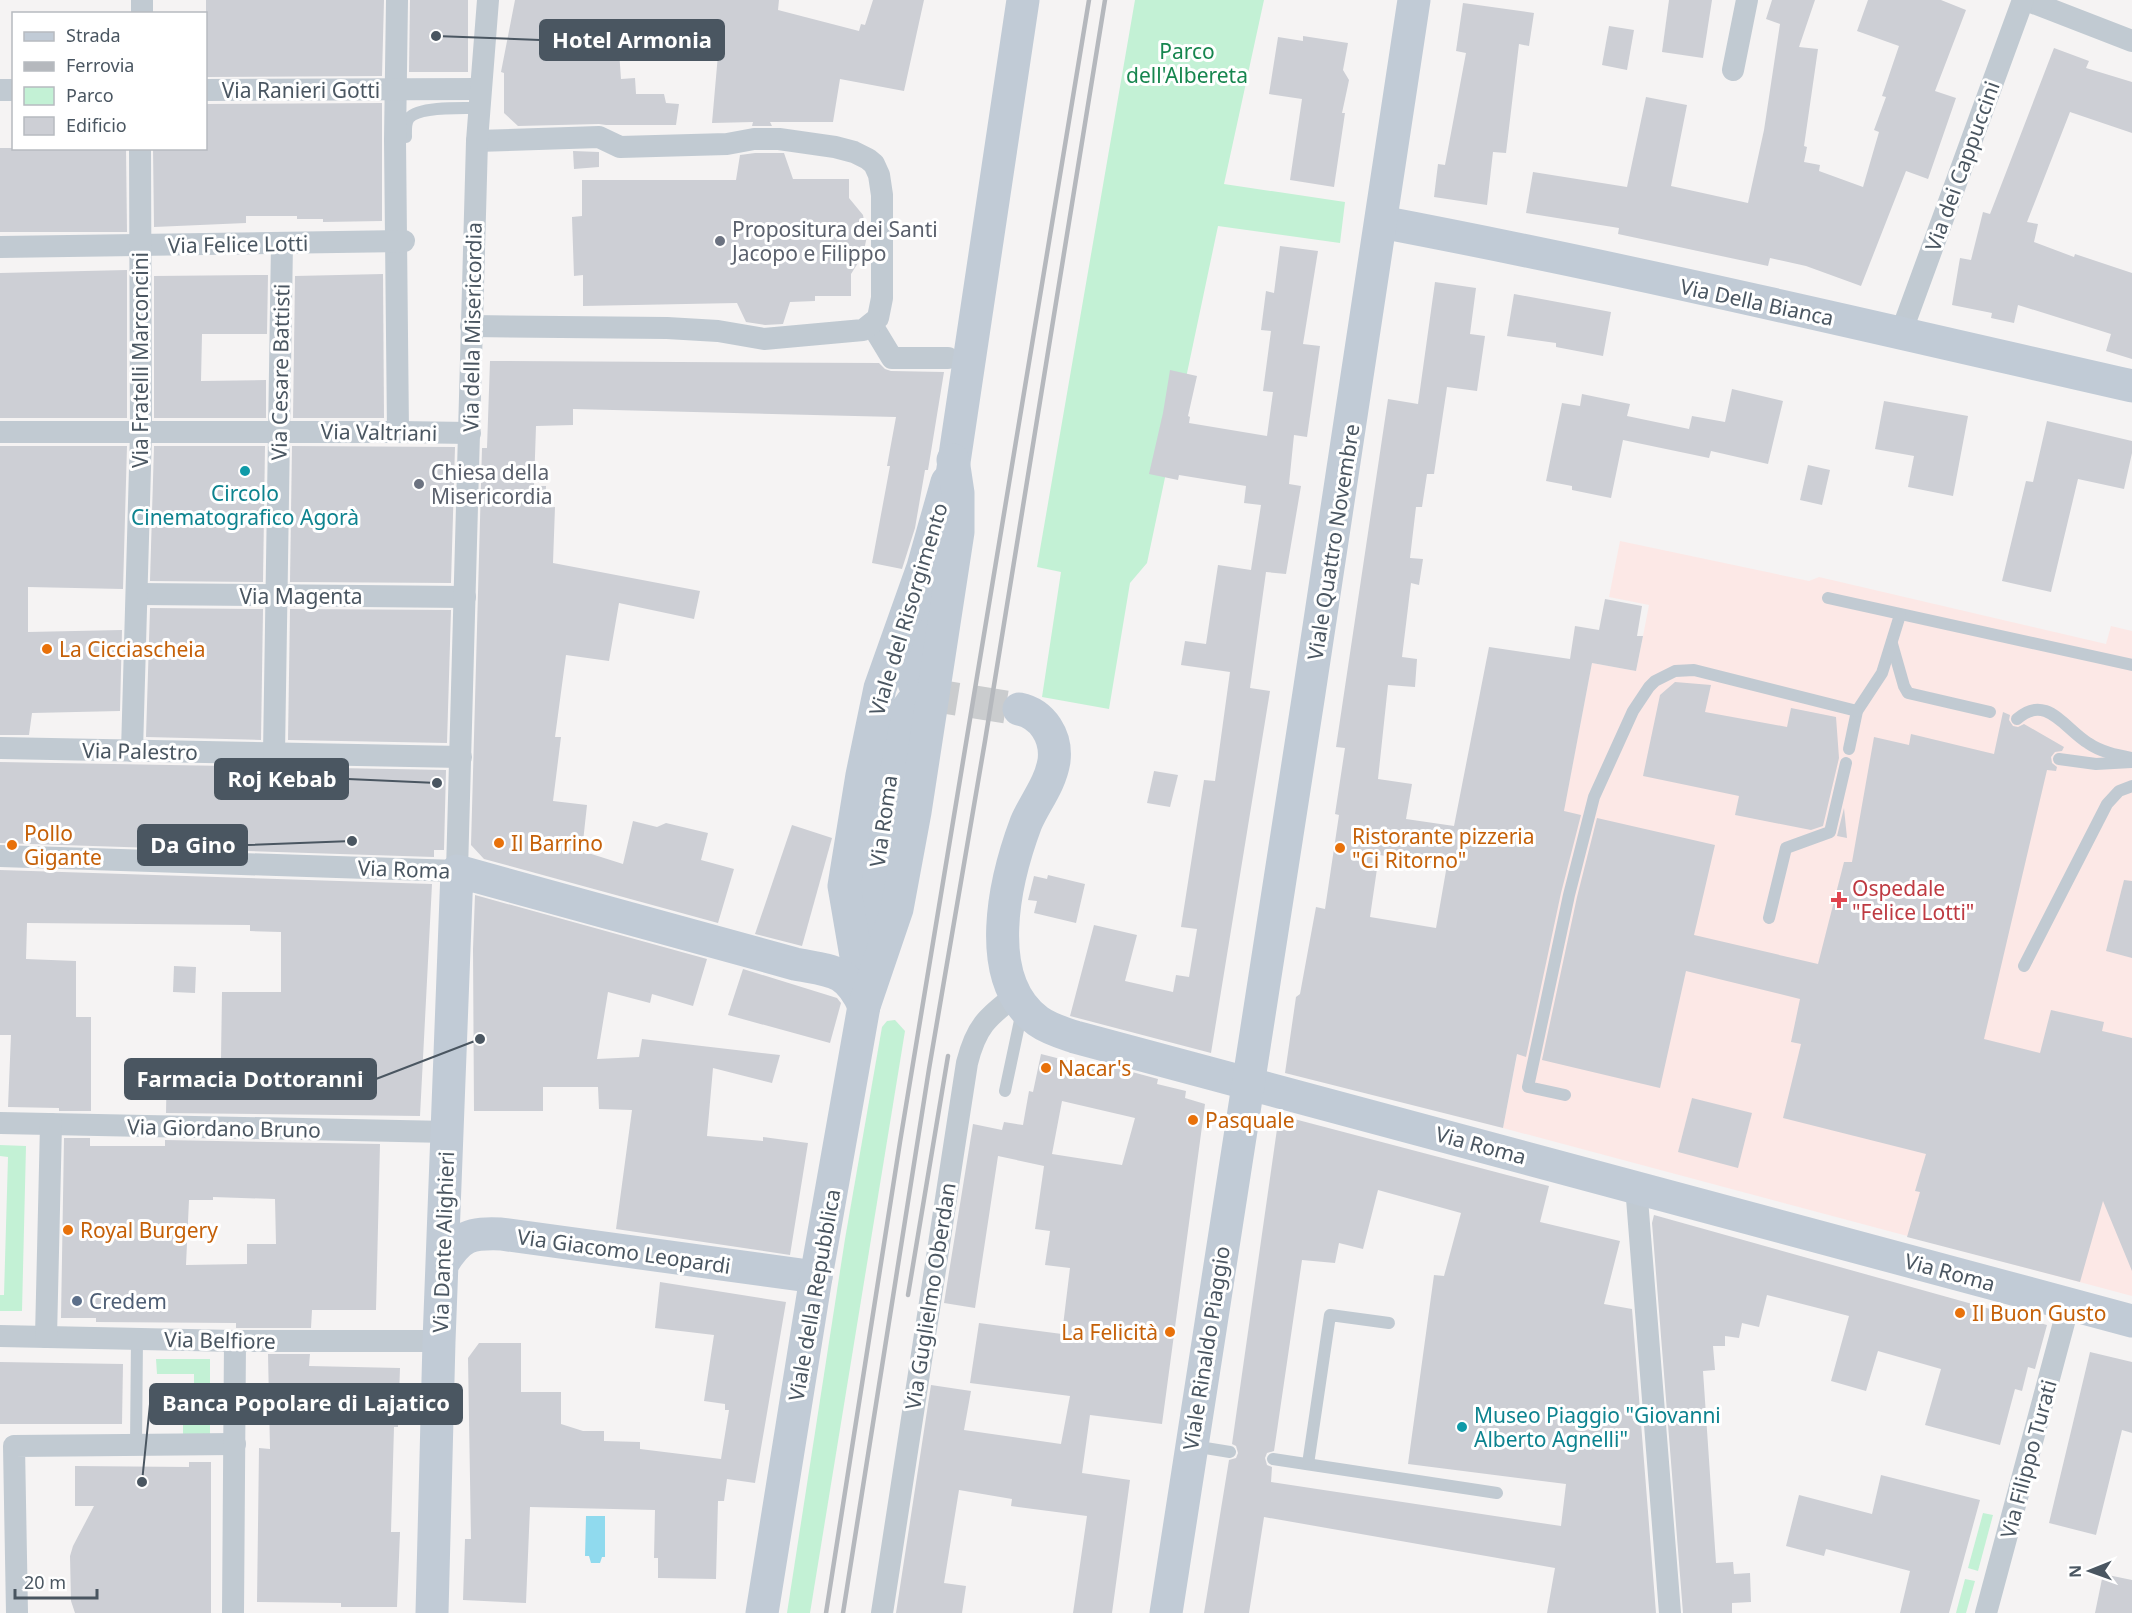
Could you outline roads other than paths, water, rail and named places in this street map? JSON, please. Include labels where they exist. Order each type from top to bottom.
[{"type":"street","points":[[397,0],[396,91],[400,241],[398,432]]},
{"type":"street","name":"Via della Misericordia","points":[[457,871],[477,141],[488,0]]},
{"type":"street","name":"Viale del Risorgimento","points":[[924,703],[912,681],[912,668],[945,530],[953,460],[1023,0]]},
{"type":"street","name":"Viale Quattro Novembre","points":[[1248,1083],[1414,0]]},
{"type":"street","points":[[1733,70],[1747,0]]},
{"type":"street","points":[[2025,0],[2132,41]]},
{"type":"street","name":"Via dei Cappuccini","points":[[1901,333],[2025,0]]},
{"type":"street","name":"Via Ranieri Gotti","points":[[207,90],[396,91],[480,99]]},
{"type":"street","points":[[471,326],[684,329],[734,333],[764,339],[858,332],[872,325],[880,313],[882,298],[882,195],[877,169],[861,154],[835,147],[779,139],[753,139],[727,144],[620,147],[598,137],[477,141]]},
{"type":"street","name":"Via Fratelli Marconcini","points":[[132,751],[141,432],[140,150]]},
{"type":"street","name":"Via Della Bianca","points":[[1381,222],[1901,333],[2132,386]]},
{"type":"street","name":"Via Felice Lotti","points":[[0,247],[400,241]]},
{"type":"street","name":"Via Cesare Battisti","points":[[274,754],[282,243]]},
{"type":"street","points":[[872,325],[892,358],[948,358]]},
{"type":"street","name":"Via Valtriani","points":[[0,432],[470,433]]},
{"type":"street","name":"Viale del Risorgimento","points":[[868,993],[844,885],[862,775],[880,688],[923,567],[953,460]]},
{"type":"street","name":"Viale del Risorgimento","points":[[868,993],[889,938],[901,892],[915,812],[954,563],[959,507],[953,460]]},
{"type":"street","name":"Via Magenta","points":[[137,594],[465,597]]},
{"type":"street","name":"Via Roma","points":[[0,856],[457,871],[795,964],[833,972],[847,979],[858,994],[868,993],[873,892],[897,735],[924,703]]},
{"type":"street","points":[[1018,718],[1032,748],[1027,821],[1012,870],[1003,921],[1005,959],[1019,1001]]},
{"type":"street","name":"Via Palestro","points":[[0,748],[461,758]]},
{"type":"street","name":"Via Dante Alighieri","points":[[432,1613],[439,1341],[457,871]]},
{"type":"street","points":[[795,964],[819,954],[829,945],[834,934],[844,885]]},
{"type":"street","name":"Viale della Repubblica","points":[[762,1613],[816,1277],[868,993]]},
{"type":"street","name":"Via Roma","points":[[1019,1001],[1038,1021],[1066,1034],[2132,1321]]},
{"type":"street","name":"Via Guglielmo Oberdan","points":[[882,1613],[967,1063],[974,1041],[987,1018],[1019,1001]]},
{"type":"street","name":"Viale Rinaldo Piaggio","points":[[1166,1613],[1248,1083]]},
{"type":"street","name":"Via Giordano Bruno","points":[[0,1123],[448,1132]]},
{"type":"street","points":[[46,1337],[51,1124]]},
{"type":"street","points":[[1636,1186],[1670,1613]]},
{"type":"street","name":"Via Giacomo Leopardi","points":[[443,1263],[452,1250],[466,1237],[501,1234],[816,1277]]},
{"type":"street","name":"Via Filippo Turati","points":[[1986,1613],[2069,1304]]},
{"type":"street","name":"Via Belfiore","points":[[0,1336],[235,1341],[439,1341]]},
{"type":"street","points":[[233,1613],[235,1341]]},
{"type":"street","points":[[16,1613],[14,1446],[235,1444]]},
{"type":"lane","points":[[406,137],[406,123],[415,113],[480,99]]},
{"type":"lane","points":[[1828,598],[2132,665]]},
{"type":"lane","points":[[1849,749],[1857,711],[1882,673],[1900,615]]},
{"type":"lane","points":[[1892,644],[1908,693],[1990,712]]},
{"type":"lane","points":[[1565,1095],[1528,1087],[1569,895],[1594,797],[1628,721],[1648,687],[1675,671],[1694,670],[1857,711]]},
{"type":"lane","points":[[2017,719],[2028,711],[2039,709],[2046,711],[2096,748],[2132,760]]},
{"type":"lane","points":[[2059,759],[2096,764],[2132,760]]},
{"type":"lane","points":[[1769,918],[1786,848],[1830,832],[1846,764]]},
{"type":"lane","points":[[2024,966],[2107,804],[2118,791],[2132,786]]},
{"type":"lane","points":[[1005,1091],[1019,1001]]},
{"type":"lane","points":[[1308,1464],[1330,1315],[1389,1323]]},
{"type":"lane","points":[[136,1444],[137,1339]]},
{"type":"lane","points":[[1191,1446],[1230,1452]]},
{"type":"lane","points":[[1273,1460],[1497,1493]]},
{"type":"water","points":[[586,1516],[605,1516],[605,1557],[602,1557],[600,1563],[591,1563],[589,1556],[585,1556]]},
{"type":"tunnel","points":[[925,694],[1019,709]]},
{"type":"railway","points":[[826,1613],[900,1142],[1089,0]]},
{"type":"railway","points":[[843,1613],[929,1069],[985,741],[1105,0]]},
{"type":"railway","points":[[908,1295],[948,1056]]},
{"type":"place","name":"Hotel Armonia","points":[[436,36]]},
{"type":"place","name":"Propositura dei Santi Jacopo e Filippo","points":[[720,241]]},
{"type":"place","name":"Circolo Cinematografico Agorà","points":[[245,471]]},
{"type":"place","name":"Chiesa della Misericordia","points":[[419,484]]},
{"type":"place","name":"La Cicciascheia","points":[[47,649]]},
{"type":"place","name":"Roj Kebab","points":[[437,783]]},
{"type":"place","name":"Da Gino","points":[[352,841]]},
{"type":"place","name":"Il Barrino","points":[[499,843]]},
{"type":"place","name":"Pollo Gigante","points":[[12,845]]},
{"type":"place","name":"Ristorante pizzeria \"Ci Ritorno\"","points":[[1340,848]]},
{"type":"place","name":"Ospedale \"Felice Lotti\"","points":[[1839,900]]},
{"type":"place","name":"Farmacia Dottoranni","points":[[480,1039]]},
{"type":"place","name":"Nacar's","points":[[1046,1068]]},
{"type":"place","name":"Pasquale","points":[[1193,1120]]},
{"type":"place","name":"Royal Burgery","points":[[68,1230]]},
{"type":"place","name":"Credem","points":[[77,1301]]},
{"type":"place","name":"Il Buon Gusto","points":[[1960,1313]]},
{"type":"place","name":"La Felicità","points":[[1170,1332]]},
{"type":"place","name":"Museo Piaggio \"Giovanni Alberto Agnelli\"","points":[[1462,1427]]},
{"type":"place","name":"Banca Popolare di Lajatico","points":[[142,1482]]},
{"type":"park label","name":"Parco dell'Albereta","points":[[1187,63]]}]
